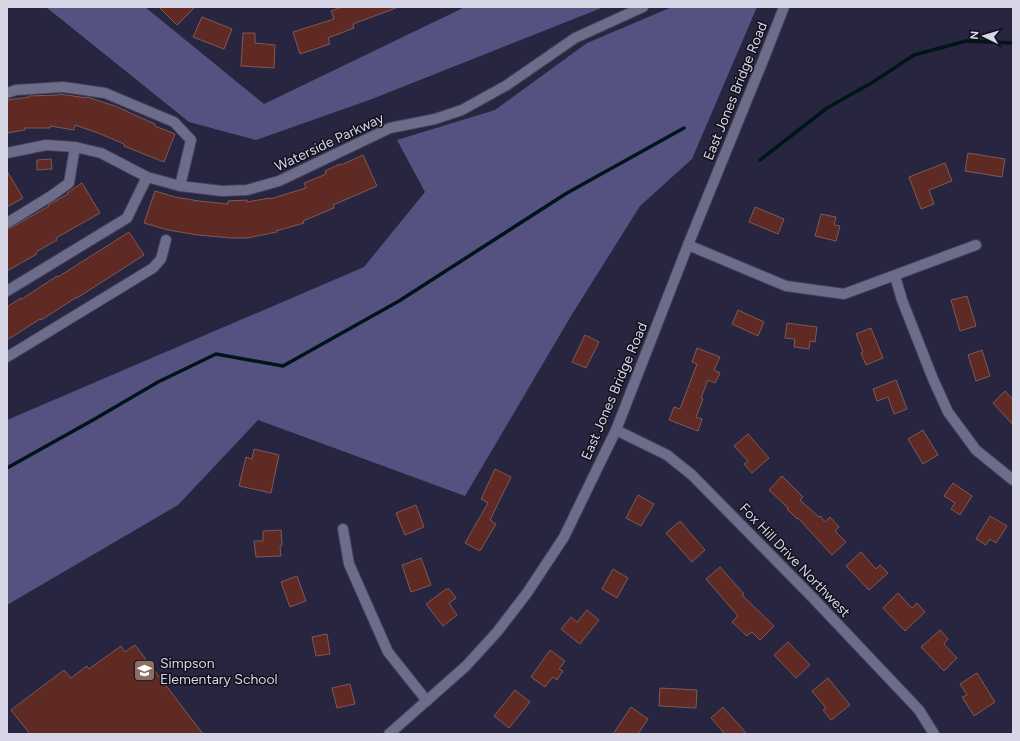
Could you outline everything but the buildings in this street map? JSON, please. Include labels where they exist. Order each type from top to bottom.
[{"type":"street","name":"Waterside Parkway","points":[[7,153],[46,145],[76,147],[102,153],[147,176],[180,186],[222,192],[247,190],[279,181],[390,128],[435,119],[462,110],[507,85],[575,38],[643,7]]},
{"type":"street","name":"East Jones Bridge Road","points":[[389,734],[466,666],[497,632],[527,593],[564,537],[616,430],[688,245],[784,7]]},
{"type":"street","points":[[7,92],[63,87],[105,93],[174,122],[191,140],[180,186]]},
{"type":"street","points":[[7,223],[69,183],[76,147]]},
{"type":"street","points":[[7,292],[126,218],[147,176]]},
{"type":"street","points":[[7,357],[153,268],[161,259],[166,240]]},
{"type":"street","points":[[688,245],[786,286],[844,294],[976,246]]},
{"type":"street","points":[[895,276],[902,300],[933,379],[948,412],[976,450],[1013,480]]},
{"type":"street","name":"Fox Hill Drive Northwest","points":[[616,430],[667,455],[692,475],[813,598],[919,710],[934,734]]},
{"type":"street","points":[[343,529],[349,564],[388,652],[427,701]]},
{"type":"shaded area","points":[[46,7],[145,7],[264,104],[465,7],[604,7],[372,99],[256,140],[189,122]]},
{"type":"shaded area","points":[[672,7],[757,7],[692,159],[640,206],[571,316],[465,496],[258,420],[178,505],[7,605],[7,420],[364,267],[425,192],[397,140],[495,110],[587,43]]},
{"type":"waterway","points":[[760,160],[827,108],[873,82],[914,55],[966,41],[1013,43]]},
{"type":"waterway","points":[[7,468],[158,382],[216,354],[283,366],[399,301],[567,193],[684,128]]},
{"type":"place","name":"Simpson Elementary School","points":[[144,671]]}]
